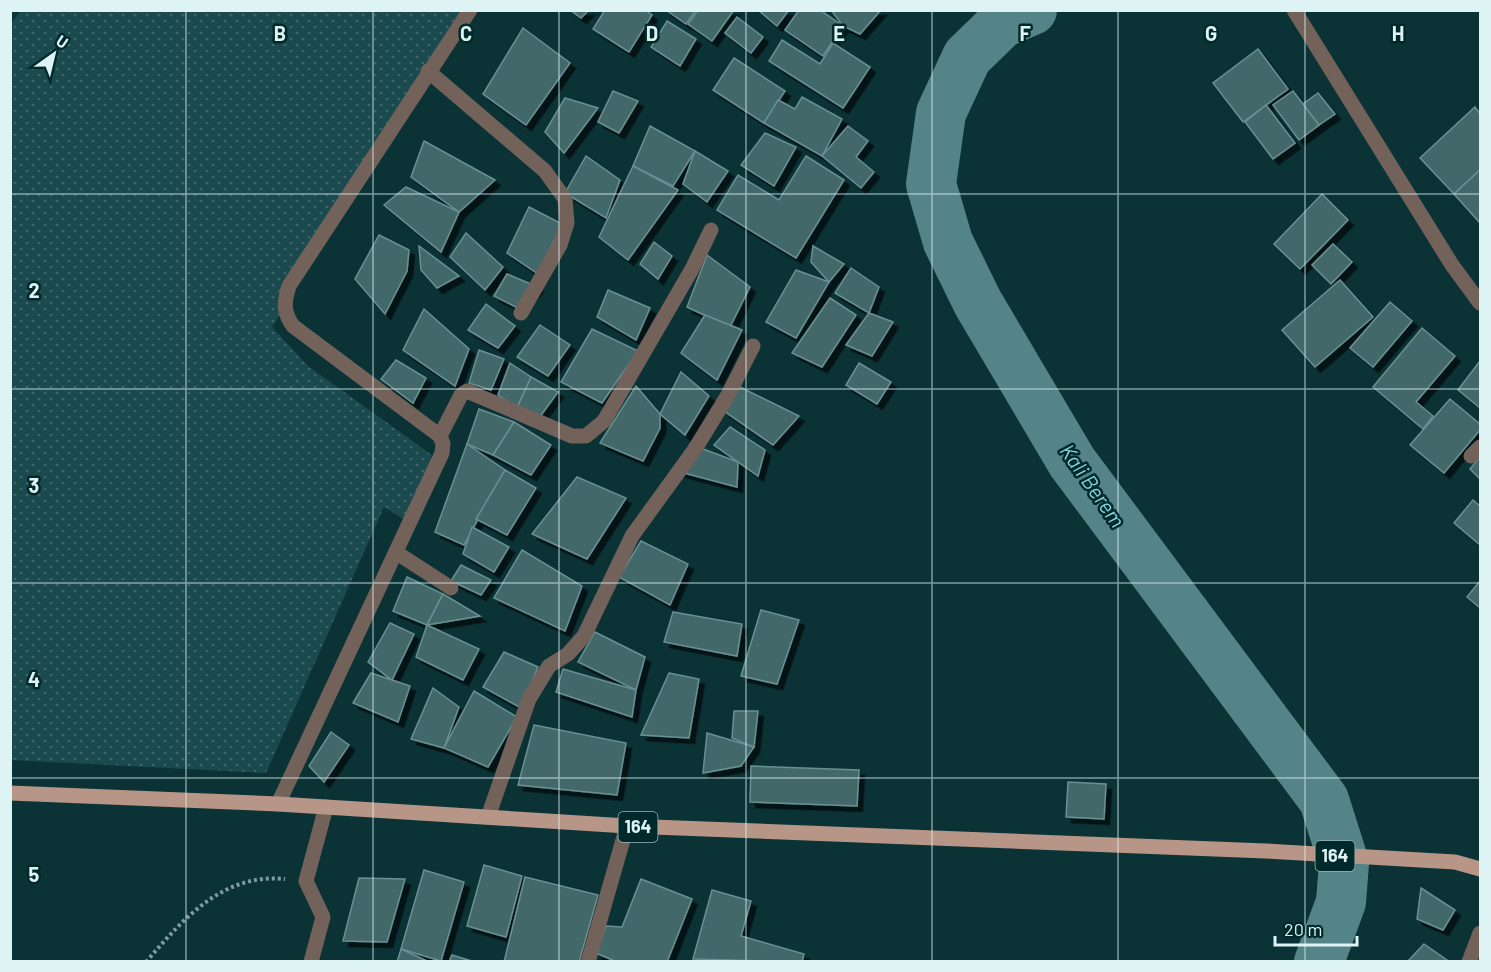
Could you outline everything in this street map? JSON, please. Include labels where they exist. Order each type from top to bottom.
[{"type":"main road","name":"164","points":[[10,793],[278,804],[627,826],[1266,851],[1455,862],[1480,869]]},
{"type":"street","points":[[278,804],[397,553],[442,453],[443,444],[441,436],[293,326],[285,315],[285,301],[289,286],[470,10]]},
{"type":"street","points":[[1294,10],[1452,265],[1480,303]]},
{"type":"street","points":[[428,71],[546,171],[565,199],[567,223],[560,245],[521,313]]},
{"type":"street","points":[[441,436],[462,395],[467,391],[572,436],[586,436],[604,421],[692,268],[711,230]]},
{"type":"street","points":[[488,817],[535,689],[549,666],[568,654],[584,636],[633,536],[729,395],[753,346]]},
{"type":"street","points":[[397,553],[451,588]]},
{"type":"street","points":[[311,962],[323,916],[306,881],[327,807]]},
{"type":"street","points":[[588,962],[627,826]]},
{"type":"street","points":[[1469,962],[1480,933]]},
{"type":"path","points":[[146,962],[174,929],[207,901],[239,882],[267,877],[306,881]]},
{"type":"shaded area","points":[[21,10],[465,11],[272,327],[308,366],[432,455],[407,521],[384,507],[266,773],[11,760],[10,25]]},
{"type":"building","points":[[570,10],[589,10],[581,18]]},
{"type":"building","points":[[605,10],[645,10],[652,15],[629,52],[593,29]]},
{"type":"building","points":[[666,10],[696,10],[686,24]]},
{"type":"building","points":[[698,10],[734,10],[712,41],[688,24]]},
{"type":"building","points":[[758,10],[789,10],[777,26]]},
{"type":"building","points":[[799,10],[820,10],[843,26],[823,56],[785,30]]},
{"type":"building","points":[[831,10],[881,10],[860,34],[843,26]]},
{"type":"building","points":[[737,17],[763,37],[751,53],[725,33]]},
{"type":"building","points":[[667,21],[696,39],[680,66],[651,47]]},
{"type":"building","points":[[523,28],[570,63],[526,125],[483,94]]},
{"type":"building","points":[[782,40],[820,64],[833,43],[870,67],[843,108],[769,61]]},
{"type":"building","points":[[1258,49],[1288,89],[1243,122],[1213,83]]},
{"type":"building","points":[[734,58],[785,91],[764,123],[713,90]]},
{"type":"building","points":[[613,91],[638,101],[619,133],[598,122]]},
{"type":"building","points":[[1293,91],[1319,125],[1299,140],[1273,105]]},
{"type":"building","points":[[1318,93],[1335,114],[1319,125],[1303,104]]},
{"type":"building","points":[[802,97],[842,119],[822,156],[764,123],[778,100],[795,109]]},
{"type":"building","points":[[565,98],[598,108],[564,153],[545,132]]},
{"type":"building","points":[[1266,105],[1295,143],[1273,159],[1245,122]]},
{"type":"building","points":[[1475,107],[1480,114],[1480,170],[1454,194],[1420,158]]},
{"type":"building","points":[[650,126],[695,151],[673,186],[633,166]]},
{"type":"building","points":[[848,126],[868,141],[856,157],[874,172],[861,188],[822,156]]},
{"type":"building","points":[[765,133],[796,147],[774,186],[741,165]]},
{"type":"building","points":[[424,141],[495,180],[459,212],[411,177]]},
{"type":"building","points":[[695,151],[728,171],[707,202],[683,184]]},
{"type":"building","points":[[586,156],[620,180],[606,218],[565,193]]},
{"type":"building","points":[[806,156],[844,180],[796,258],[717,210],[738,175],[779,200]]},
{"type":"building","points":[[633,166],[678,190],[628,260],[599,237]]},
{"type":"building","points":[[1480,170],[1480,223],[1454,194]]},
{"type":"building","points":[[406,187],[459,212],[441,252],[384,205]]},
{"type":"building","points":[[1322,194],[1348,220],[1300,269],[1274,244]]},
{"type":"building","points":[[529,207],[562,224],[538,274],[507,253]]},
{"type":"building","points":[[466,233],[503,267],[485,290],[450,257]]},
{"type":"building","points":[[379,235],[409,250],[407,271],[385,314],[355,279]]},
{"type":"building","points":[[654,242],[672,256],[658,279],[640,264]]},
{"type":"building","points":[[1333,244],[1352,262],[1331,284],[1312,265]]},
{"type":"building","points":[[419,246],[459,276],[437,288],[421,270]]},
{"type":"building","points":[[813,246],[844,264],[829,282],[811,262]]},
{"type":"building","points":[[707,255],[750,287],[730,327],[687,307]]},
{"type":"building","points":[[851,268],[879,287],[869,313],[835,293]]},
{"type":"building","points":[[796,270],[829,282],[796,338],[766,322]]},
{"type":"building","points":[[507,274],[538,287],[518,308],[494,296]]},
{"type":"building","points":[[1340,280],[1373,317],[1315,367],[1282,330]]},
{"type":"building","points":[[608,290],[650,308],[636,340],[597,317]]},
{"type":"building","points":[[830,298],[856,315],[822,367],[792,353]]},
{"type":"building","points":[[1390,302],[1412,321],[1373,367],[1350,348]]},
{"type":"building","points":[[486,304],[515,326],[498,348],[468,330]]},
{"type":"building","points":[[424,309],[469,349],[455,386],[403,350]]},
{"type":"building","points":[[869,313],[893,322],[872,356],[846,345]]},
{"type":"building","points":[[705,315],[742,330],[717,380],[681,353]]},
{"type":"building","points":[[540,325],[570,345],[548,376],[517,357]]},
{"type":"building","points":[[1422,328],[1455,356],[1416,402],[1433,416],[1423,429],[1373,387]]},
{"type":"building","points":[[592,329],[638,351],[602,403],[561,382]]},
{"type":"building","points":[[479,350],[504,359],[491,390],[469,383]]},
{"type":"building","points":[[396,360],[426,378],[413,403],[381,379]]},
{"type":"building","points":[[1480,361],[1480,408],[1458,390]]},
{"type":"building","points":[[510,363],[531,377],[517,408],[498,395]]},
{"type":"building","points":[[859,363],[891,382],[877,404],[846,385]]},
{"type":"building","points":[[681,372],[709,396],[685,435],[660,414]]},
{"type":"building","points":[[531,377],[558,392],[539,418],[517,408]]},
{"type":"building","points":[[636,386],[660,414],[660,428],[643,461],[600,443]]},
{"type":"building","points":[[740,387],[799,416],[773,445],[724,411]]},
{"type":"building","points":[[1450,399],[1480,424],[1480,430],[1444,473],[1410,445]]},
{"type":"building","points":[[479,409],[514,422],[493,455],[467,444]]},
{"type":"building","points":[[514,422],[551,445],[531,475],[493,455]]},
{"type":"building","points":[[730,427],[765,450],[758,476],[714,445]]},
{"type":"building","points":[[467,444],[505,470],[464,545],[435,532]]},
{"type":"building","points":[[690,444],[738,462],[737,487],[680,472]]},
{"type":"building","points":[[1480,457],[1480,479],[1470,469]]},
{"type":"building","points":[[505,470],[536,488],[507,535],[476,519]]},
{"type":"building","points":[[577,477],[626,498],[587,559],[532,534]]},
{"type":"building","points":[[1473,500],[1480,506],[1480,545],[1454,523]]},
{"type":"building","points":[[472,527],[509,547],[494,572],[463,554]]},
{"type":"building","points":[[641,541],[688,564],[670,605],[619,577]]},
{"type":"building","points":[[522,550],[582,586],[565,631],[494,598]]},
{"type":"building","points":[[461,565],[491,580],[481,595],[451,581]]},
{"type":"building","points":[[407,577],[443,594],[427,625],[393,611]]},
{"type":"building","points":[[1480,581],[1480,608],[1467,597]]},
{"type":"building","points":[[443,594],[480,616],[427,625]]},
{"type":"building","points":[[761,610],[799,620],[777,684],[741,676]]},
{"type":"building","points":[[673,612],[742,624],[737,656],[664,642]]},
{"type":"building","points":[[390,623],[414,634],[392,680],[368,662]]},
{"type":"building","points":[[427,625],[479,649],[463,680],[416,657]]},
{"type":"building","points":[[595,632],[645,657],[636,690],[578,662]]},
{"type":"building","points":[[504,652],[538,667],[521,708],[483,687]]},
{"type":"building","points":[[563,669],[636,690],[632,717],[556,692]]},
{"type":"building","points":[[371,673],[410,686],[398,722],[353,703]]},
{"type":"building","points":[[669,673],[699,679],[689,738],[641,735]]},
{"type":"building","points":[[433,688],[459,707],[444,748],[411,739]]},
{"type":"building","points":[[474,691],[517,717],[488,767],[444,748]]},
{"type":"building","points":[[734,711],[758,711],[754,747],[732,738]]},
{"type":"building","points":[[534,725],[626,743],[617,795],[518,785]]},
{"type":"building","points":[[331,732],[349,745],[324,782],[309,766]]},
{"type":"building","points":[[707,733],[754,747],[741,766],[703,773]]},
{"type":"building","points":[[751,766],[859,770],[857,806],[750,802]]},
{"type":"building","points":[[1068,782],[1106,784],[1104,819],[1066,817]]},
{"type":"building","points":[[484,865],[522,876],[506,937],[467,926]]},
{"type":"building","points":[[424,870],[464,882],[441,961],[401,949]]},
{"type":"building","points":[[525,877],[598,895],[579,962],[504,962]]},
{"type":"building","points":[[359,878],[405,879],[387,942],[343,941]]},
{"type":"building","points":[[641,879],[692,899],[667,962],[617,962],[596,953],[606,926],[622,927]]},
{"type":"building","points":[[1421,888],[1455,910],[1443,930],[1417,919]]},
{"type":"building","points":[[712,890],[751,901],[741,936],[804,954],[802,962],[693,959]]},
{"type":"building","points":[[1424,944],[1447,960],[1446,962],[1408,961]]},
{"type":"building","points":[[401,949],[429,962],[397,962]]},
{"type":"building","points":[[452,955],[475,962],[449,962]]},
{"type":"waterway","name":"Kali Berem","points":[[1032,10],[1002,23],[967,57],[941,113],[931,184],[948,242],[978,303],[1072,462],[1324,800],[1344,863],[1341,902],[1319,962]]}]
